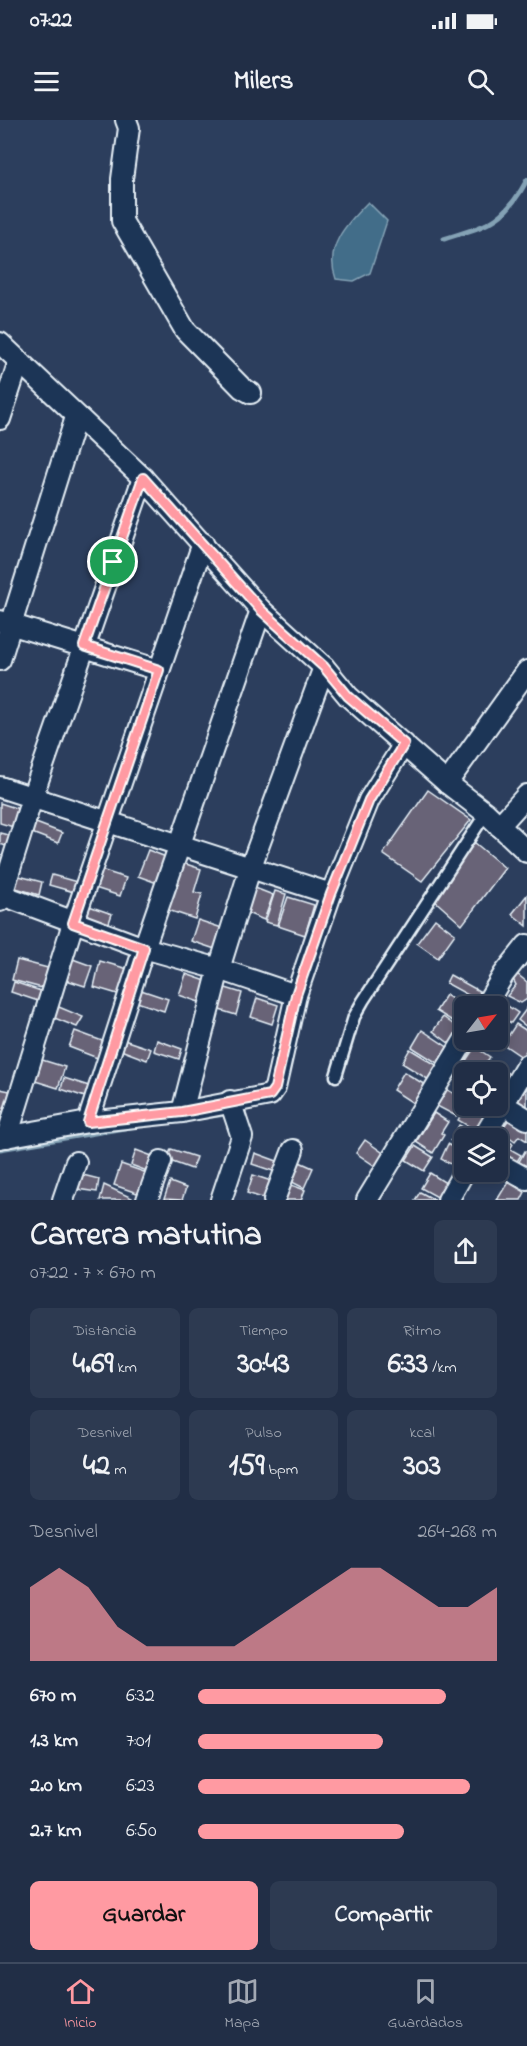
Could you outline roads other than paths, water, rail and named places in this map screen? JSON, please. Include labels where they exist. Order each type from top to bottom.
[{"type":"street","points":[[126,120],[129,128],[122,179],[122,220],[185,330],[242,388],[251,393]]},
{"type":"street","points":[[0,343],[143,478],[261,610],[324,667],[348,696],[447,783],[492,819],[527,852]]},
{"type":"street","points":[[0,419],[19,361]]},
{"type":"street","points":[[0,660],[6,623],[76,417]]},
{"type":"street","points":[[143,478],[33,795],[1,898],[144,948],[219,969],[296,995]]},
{"type":"street","points":[[203,543],[73,923],[4,1138],[88,1122],[182,1112],[270,1095],[275,1088],[296,995],[331,894],[369,800],[404,744]]},
{"type":"street","points":[[88,1122],[144,948],[181,847],[261,610]]},
{"type":"street","points":[[6,623],[159,670]]},
{"type":"street","points":[[182,1112],[219,969],[250,869],[324,667]]},
{"type":"street","points":[[447,783],[527,671]]},
{"type":"street","points":[[0,787],[33,795],[181,847],[331,894]]},
{"type":"street","points":[[492,819],[527,795]]},
{"type":"street","points":[[490,996],[527,945]]},
{"type":"street","points":[[367,1200],[458,1050]]},
{"type":"street","points":[[508,1098],[527,1065]]},
{"type":"street","points":[[221,1200],[242,1137],[230,1101]]},
{"type":"street","points":[[508,1107],[527,1119]]},
{"type":"street","points":[[274,1200],[293,1150]]},
{"type":"street","points":[[147,1200],[161,1161]]},
{"type":"street","points":[[63,1200],[76,1162]]},
{"type":"street","points":[[508,1168],[527,1179]]},
{"type":"street","points":[[448,1200],[458,1182]]},
{"type":"lane","points":[[336,1076],[354,1017],[363,1001],[492,819]]},
{"type":"water","points":[[368,202],[387,221],[370,273],[354,281],[336,279],[333,267],[335,246],[345,228]]},
{"type":"waterway","points":[[444,239],[484,226],[502,214],[511,205],[527,180]]},
{"type":"waterway","points":[[204,1117],[226,1114]]},
{"type":"waterway","points":[[0,1149],[136,1126]]}]
